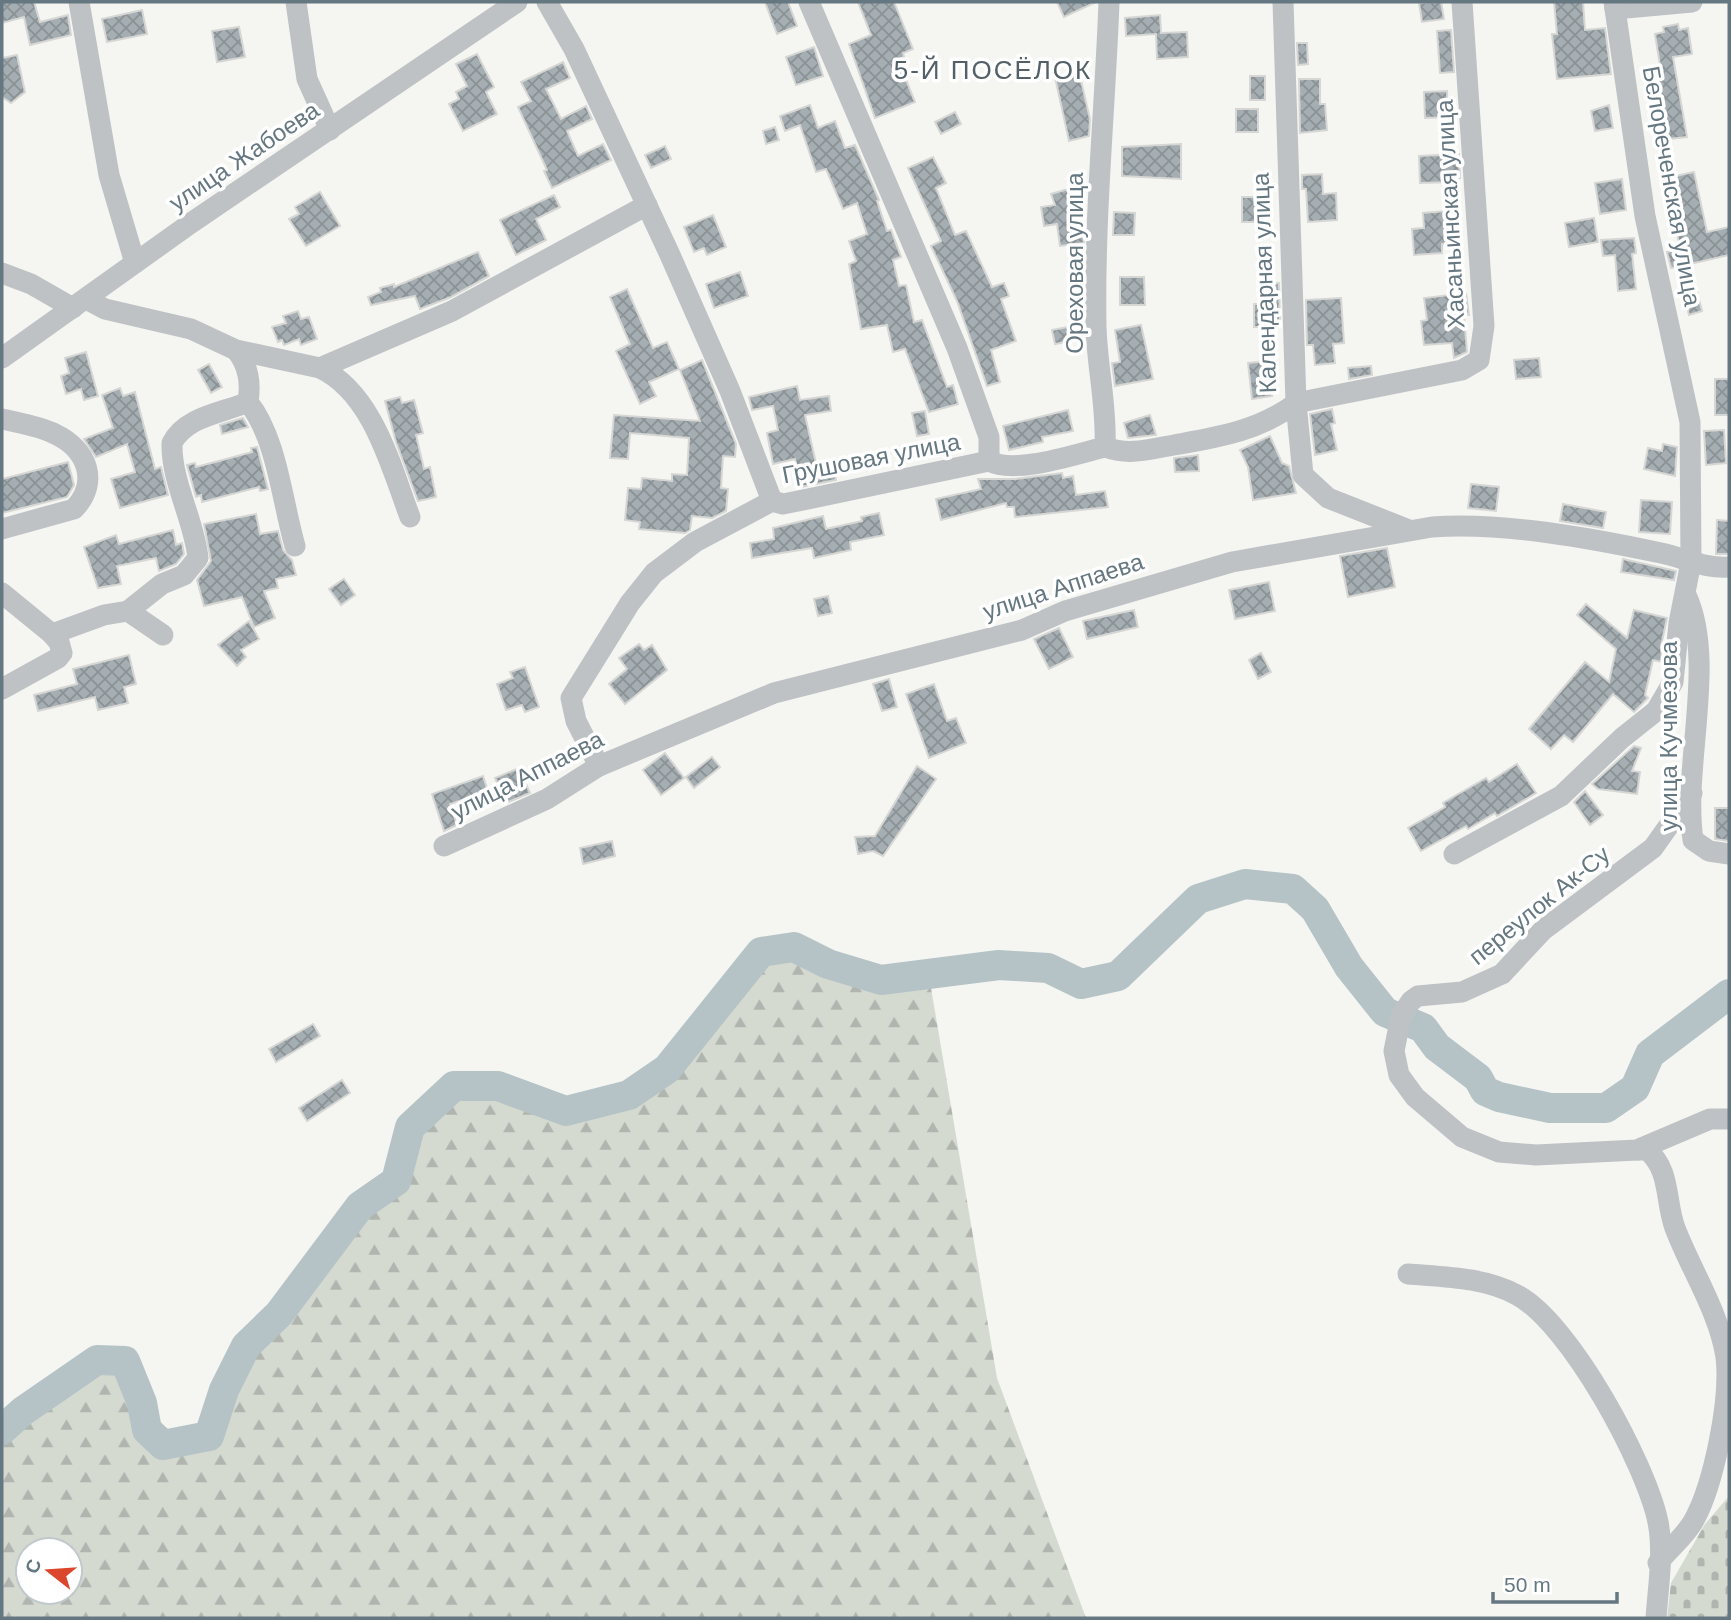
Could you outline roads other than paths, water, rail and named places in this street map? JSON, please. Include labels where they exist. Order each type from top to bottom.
[{"type":"street","points":[[79,2],[109,175],[135,263]]},
{"type":"street","points":[[296,2],[307,79],[330,130]]},
{"type":"street","name":"улица Жабоева","points":[[2,358],[135,263],[517,2]]},
{"type":"street","name":"Грушовая улица","points":[[547,2],[574,49],[648,205],[730,391],[772,501],[783,503],[989,461],[989,437],[975,396],[809,2]]},
{"type":"street","name":"Ореховая улица","points":[[1105,447],[1106,419],[1096,326],[1097,243],[1109,2]]},
{"type":"street","name":"Календарная улица","points":[[1105,447],[1128,453],[1234,434],[1277,417],[1296,403],[1283,2]]},
{"type":"street","name":"Хасаньинская улица","points":[[1296,403],[1462,370],[1479,360],[1484,326],[1462,2]]},
{"type":"street","points":[[1615,5],[1692,2]]},
{"type":"street","name":"Белореченская улица","points":[[1454,854],[1561,796],[1622,738],[1656,711],[1673,682],[1691,562],[1688,402],[1647,228],[1615,5]]},
{"type":"street","points":[[320,368],[452,311],[648,205]]},
{"type":"street","points":[[2,273],[79,303],[191,329],[236,350],[320,368],[341,381],[369,418],[410,517]]},
{"type":"street","points":[[236,350],[242,358],[250,382],[248,402],[259,416],[266,434],[295,546]]},
{"type":"street","points":[[51,634],[104,615],[128,611],[162,584],[184,575],[198,558],[196,536],[176,471],[172,447],[175,438],[198,420],[248,402]]},
{"type":"street","points":[[1296,403],[1303,475],[1328,498],[1411,531]]},
{"type":"street","points":[[2,419],[62,438],[76,448],[84,460],[90,479],[82,500],[74,509],[2,529]]},
{"type":"street","points":[[989,461],[998,466],[1016,467],[1105,447]]},
{"type":"street","points":[[599,766],[576,720],[571,698],[630,603],[670,558],[772,501]]},
{"type":"street","name":"улица Аппаева","points":[[444,846],[521,812],[599,766],[774,693],[1022,630],[1065,611],[1232,562],[1432,527],[1486,527],[1663,553],[1713,569],[1729,567]]},
{"type":"street","points":[[2,593],[51,634],[59,642],[62,653],[58,658],[2,689]]},
{"type":"street","name":"улица Кучмезова","points":[[1685,594],[1693,611],[1699,679],[1693,728],[1693,840],[1709,851],[1729,854]]},
{"type":"street","points":[[128,611],[163,635]]},
{"type":"street","name":"переулок Ак-Су","points":[[1692,793],[1653,848],[1543,930],[1502,974],[1462,992],[1418,996],[1401,1016],[1395,1038],[1396,1064],[1408,1088],[1445,1124],[1472,1143],[1499,1152],[1536,1155],[1637,1150],[1710,1119],[1729,1119]]},
{"type":"street","points":[[1637,1150],[1647,1150],[1661,1163],[1669,1211],[1726,1355],[1728,1385],[1726,1410],[1701,1507],[1687,1530],[1658,1563]]},
{"type":"street","points":[[1408,1274],[1494,1285],[1518,1295],[1540,1313],[1584,1368],[1625,1441],[1653,1504],[1658,1525],[1656,1618]]},
{"type":"waterway","points":[[2,1430],[23,1411],[97,1360],[125,1361],[142,1403],[147,1430],[163,1445],[209,1436],[224,1390],[246,1346],[279,1314],[360,1206],[396,1181],[410,1127],[454,1086],[498,1086],[566,1111],[629,1095],[667,1069],[761,952],[794,947],[828,964],[881,980],[999,965],[1048,968],[1081,984],[1118,976],[1198,899],[1245,884],[1293,889],[1315,909],[1349,967],[1385,1012],[1423,1028],[1437,1047],[1478,1078],[1485,1091],[1499,1097],[1550,1108],[1606,1108],[1635,1088],[1650,1054],[1729,994]]},
{"type":"district","name":"5-Й ПОСЁЛОК","points":[[993,70]]}]
